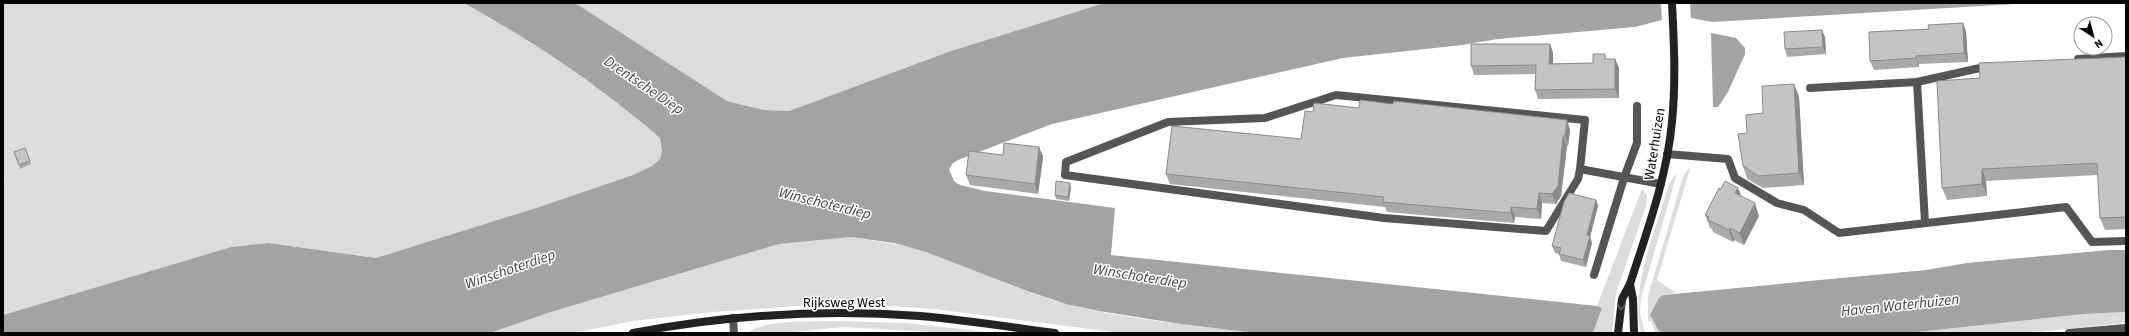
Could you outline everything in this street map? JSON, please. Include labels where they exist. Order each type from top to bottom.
[{"type":"main road","name":"Waterhuizen","points":[[1618,333],[1622,299],[1630,284],[1661,184],[1667,154],[1672,122],[1674,88],[1672,3]]},
{"type":"main road","name":"Waterhuizen","points":[[1630,284],[1633,299],[1634,333]]},
{"type":"main road","name":"Rijksweg West","points":[[633,333],[674,325],[733,318],[778,315],[866,314],[941,318],[1055,333]]},
{"type":"street","points":[[2073,60],[2126,56]]},
{"type":"street","points":[[1810,88],[1917,82],[1982,66],[1997,65]]},
{"type":"street","points":[[1917,82],[1925,223]]},
{"type":"street","points":[[1336,95],[1585,120],[1580,169],[1578,179],[1546,231],[1384,218],[1065,175],[1066,162],[1168,122],[1265,118],[1336,95]]},
{"type":"street","points":[[1594,275],[1624,178],[1637,143],[1637,106]]},
{"type":"street","points":[[1667,154],[1728,159],[1735,178],[1777,203],[1804,210],[1839,233],[2066,207],[2092,242],[2126,241]]},
{"type":"street","points":[[1580,169],[1661,184]]},
{"type":"street","points":[[733,318],[734,333]]},
{"type":"street","points":[[2069,333],[2126,328]]},
{"type":"shaded area","points":[[3,3],[464,3],[541,49],[614,100],[660,138],[662,151],[660,159],[652,166],[633,175],[539,207],[376,258],[269,243],[231,247],[3,315],[3,182],[5,178],[3,176]]},
{"type":"shaded area","points":[[575,3],[1104,3],[948,52],[789,111],[764,110],[727,101]]},
{"type":"shaded area","points":[[1690,168],[1657,280],[1676,293],[1663,295],[1659,298],[1650,315],[1660,333],[1655,333],[1651,321],[1648,321],[1648,296],[1684,174]]},
{"type":"shaded area","points":[[1677,173],[1641,298],[1640,314],[1645,333],[1641,333],[1639,296],[1646,258],[1669,184]]},
{"type":"shaded area","points":[[1642,189],[1647,196],[1646,206],[1616,293],[1612,333],[1593,333],[1602,308],[1597,306]]},
{"type":"shaded area","points":[[851,237],[916,249],[1049,299],[1090,310],[1161,322],[1255,333],[1121,333],[934,309],[861,304],[812,305],[714,312],[632,321],[574,333],[490,333],[551,312],[779,244]]},
{"type":"shaded area","points":[[2126,312],[2126,323],[2026,333],[1908,333],[2084,314]]},
{"type":"shaded area","points":[[832,321],[906,323],[997,333],[946,333],[843,327],[785,333],[748,333],[765,325],[776,323]]},
{"type":"water","points":[[464,3],[575,3],[727,101],[764,110],[789,111],[948,52],[1104,3],[2033,3],[1712,22],[1691,18],[1662,20],[1635,27],[1498,39],[1462,45],[1343,58],[1052,124],[958,160],[953,163],[949,169],[954,181],[960,185],[985,191],[1115,208],[1111,255],[1597,306],[1602,308],[1593,333],[1255,333],[1181,324],[1099,311],[1066,304],[1027,291],[926,252],[894,243],[851,237],[779,244],[551,312],[490,333],[3,333],[3,315],[231,247],[269,243],[376,258],[539,207],[633,175],[652,166],[660,159],[662,151],[660,138],[614,100],[541,49]]},
{"type":"water","points":[[1711,33],[1736,38],[1745,48],[1745,54],[1728,92],[1718,107],[1713,107]]},
{"type":"water","name":"Haven Waterhuizen","points":[[2109,250],[2126,250],[2126,312],[2084,314],[1908,333],[1660,333],[1650,315],[1659,298],[1663,295],[1926,270],[1967,263]]},
{"type":"pier","points":[[1661,3],[1690,3],[1691,19],[1662,21]]},
{"type":"building","points":[[1963,23],[1964,53],[1870,61],[1869,32],[1929,29],[1928,25]]},
{"type":"building","points":[[1822,30],[1823,47],[1785,49],[1784,32]]},
{"type":"building","points":[[1471,44],[1550,44],[1549,64],[1593,63],[1593,54],[1605,54],[1605,59],[1615,59],[1615,89],[1535,90],[1536,65],[1471,66]]},
{"type":"building","points":[[2126,57],[2126,217],[2100,218],[2097,163],[1982,169],[1982,184],[1942,188],[1937,81],[1980,78],[1979,63]]},
{"type":"building","points":[[1794,84],[1799,173],[1758,176],[1743,166],[1738,134],[1747,133],[1746,115],[1763,113],[1762,86]]},
{"type":"building","points":[[1360,100],[1393,104],[1394,101],[1567,120],[1565,136],[1563,136],[1558,186],[1552,194],[1539,193],[1537,209],[1511,207],[1511,213],[1383,202],[1384,197],[1166,174],[1172,126],[1301,139],[1305,111],[1313,112],[1314,103],[1359,108]]},
{"type":"building","points":[[1004,143],[1039,147],[1035,184],[966,175],[969,151],[1003,155]]},
{"type":"building","points":[[25,148],[30,161],[19,165],[14,152]]},
{"type":"building","points":[[1056,181],[1070,183],[1068,197],[1055,195]]},
{"type":"building","points":[[1725,181],[1738,188],[1735,193],[1755,203],[1740,233],[1730,228],[1729,230],[1708,220],[1709,217],[1705,215],[1719,188],[1721,189]]},
{"type":"building","points":[[1569,193],[1596,200],[1587,235],[1590,236],[1583,260],[1559,254],[1561,248],[1552,246],[1564,202]]},
{"type":"water label","name":"Drentsche Diep","points":[[644,85]]},
{"type":"water label","name":"Winschoterdiep","points":[[825,203]]},
{"type":"water label","name":"Winschoterdiep","points":[[510,269]]},
{"type":"water label","name":"Winschoterdiep","points":[[1140,276]]}]
